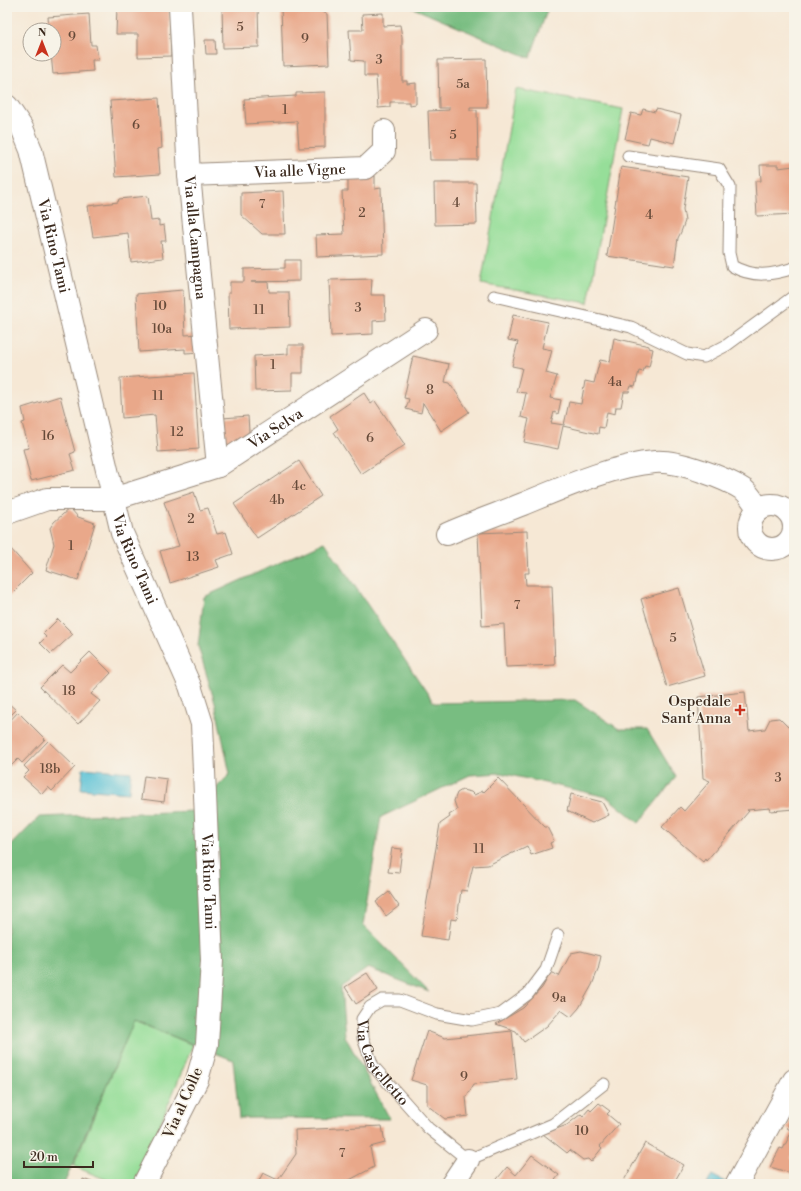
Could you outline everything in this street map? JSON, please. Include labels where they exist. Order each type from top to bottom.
[{"type":"street","name":"Via alla Campagna","points":[[180,7],[189,175],[218,466]]},
{"type":"street","name":"Via Rino Tami","points":[[7,106],[22,128],[31,150],[122,533],[190,686],[202,724],[212,960],[210,1018]]},
{"type":"street","name":"Via alle Vigne","points":[[189,175],[366,168],[384,151],[384,130]]},
{"type":"street","name":"Via Selva","points":[[7,513],[47,499],[113,498],[218,466],[426,330]]},
{"type":"street","points":[[447,534],[572,484],[634,464],[656,462],[673,462],[690,467],[736,486],[751,497],[759,509]]},
{"type":"street","points":[[771,505],[778,506],[789,513],[794,525],[790,539],[785,544],[778,548],[764,547],[758,543],[751,532],[751,520],[759,509],[771,505]]},
{"type":"street","name":"Via al Colle","points":[[144,1184],[196,1080],[207,1044],[210,1018]]},
{"type":"street","points":[[738,1184],[794,1080]]},
{"type":"street","points":[[452,1184],[468,1160]]},
{"type":"lane","points":[[628,156],[719,169],[730,186],[728,253],[732,266],[744,273],[774,275],[794,268]]},
{"type":"lane","points":[[494,296],[631,328],[687,354],[704,357],[727,345],[794,296]]},
{"type":"lane","name":"Via Castelletto","points":[[468,1160],[428,1128],[373,1066],[363,1038],[362,1019],[370,1007],[382,1000],[400,1000],[437,1014],[472,1020],[501,1014],[528,994],[546,970],[558,935]]},
{"type":"lane","points":[[468,1160],[553,1124],[604,1084]]},
{"type":"green space","points":[[411,7],[542,7],[547,11],[530,58]]},
{"type":"green space","points":[[516,89],[623,109],[588,303],[481,284]]},
{"type":"green space","points":[[325,542],[434,703],[575,700],[619,729],[647,729],[676,777],[639,823],[607,797],[501,773],[470,775],[381,817],[363,925],[429,992],[368,968],[341,987],[345,1036],[390,1119],[239,1118],[233,1060],[134,1021],[64,1184],[7,1184],[7,850],[39,817],[193,811],[230,774],[215,703],[198,646],[204,597]]},
{"type":"green space","points":[[134,1021],[193,1045],[135,1184],[117,1184],[73,1166]]},
{"type":"water","points":[[83,768],[131,772],[129,793],[81,789]]},
{"type":"water","points":[[712,1175],[727,1183],[707,1184]]},
{"type":"building","points":[[117,7],[169,7],[171,56],[138,57],[138,34],[116,34]]},
{"type":"building","points":[[222,7],[258,7],[259,47],[223,48]]},
{"type":"building","points":[[281,7],[312,7],[327,14],[329,64],[283,66]]},
{"type":"building","points":[[383,13],[383,26],[400,25],[402,37],[402,81],[407,81],[407,84],[416,83],[416,104],[409,105],[409,102],[390,102],[390,107],[378,108],[376,76],[364,76],[364,61],[351,60],[349,30],[363,30],[362,14]]},
{"type":"building","points":[[89,14],[91,45],[96,45],[98,60],[92,60],[93,71],[53,74],[52,62],[62,62],[62,22],[48,22],[48,17]]},
{"type":"building","points":[[205,40],[215,40],[216,54],[206,54]]},
{"type":"building","points":[[486,59],[487,107],[470,107],[470,110],[477,110],[478,160],[430,160],[428,111],[449,110],[449,108],[439,108],[438,60]]},
{"type":"building","points":[[325,92],[325,147],[299,148],[297,121],[246,124],[244,99],[296,96],[296,93]]},
{"type":"building","points":[[159,98],[162,148],[158,149],[160,174],[116,177],[110,101]]},
{"type":"building","points":[[643,109],[655,112],[656,109],[681,115],[674,143],[650,137],[648,144],[625,139],[631,113],[641,115]]},
{"type":"building","points":[[760,165],[778,165],[778,168],[794,166],[794,214],[757,216],[755,181],[761,181]]},
{"type":"building","points":[[621,167],[688,177],[683,209],[685,221],[678,238],[674,266],[607,256]]},
{"type":"building","points":[[348,176],[375,176],[375,189],[381,188],[383,254],[317,257],[316,235],[344,234],[342,191],[348,191]]},
{"type":"building","points":[[434,183],[476,183],[477,224],[435,225]]},
{"type":"building","points":[[283,191],[285,234],[262,234],[241,215],[241,193]]},
{"type":"building","points":[[148,196],[151,221],[159,220],[159,226],[164,225],[166,241],[161,241],[163,258],[131,262],[128,233],[93,237],[88,206],[118,202],[119,199]]},
{"type":"building","points":[[285,260],[300,260],[300,281],[251,282],[268,282],[269,292],[289,292],[290,327],[229,329],[228,293],[230,293],[230,282],[244,282],[244,269],[285,268]]},
{"type":"building","points":[[372,279],[371,295],[385,295],[386,320],[373,321],[373,334],[331,336],[329,280]]},
{"type":"building","points":[[183,290],[185,335],[202,334],[203,352],[185,353],[185,349],[139,352],[136,294]]},
{"type":"building","points":[[513,315],[548,322],[542,348],[552,350],[546,373],[557,376],[550,398],[561,400],[558,414],[554,412],[551,423],[564,425],[569,402],[581,404],[585,381],[594,383],[600,360],[610,362],[614,338],[649,346],[649,348],[653,349],[649,367],[645,366],[643,372],[639,371],[635,387],[631,386],[629,392],[624,392],[621,407],[616,407],[615,414],[607,412],[604,428],[599,427],[598,434],[563,426],[558,449],[524,442],[529,419],[521,417],[526,393],[516,392],[522,368],[512,366],[518,342],[508,340]]},
{"type":"building","points":[[288,345],[303,345],[303,373],[292,373],[292,390],[255,391],[254,356],[288,354]]},
{"type":"building","points":[[413,356],[449,364],[445,382],[450,383],[469,412],[441,431],[423,403],[421,413],[406,409],[409,399],[404,398]]},
{"type":"building","points":[[194,373],[199,449],[158,452],[155,415],[122,418],[120,378]]},
{"type":"building","points":[[364,393],[371,404],[375,401],[405,445],[361,474],[334,432],[338,429],[330,416]]},
{"type":"building","points":[[60,396],[75,452],[70,454],[75,470],[31,481],[23,449],[29,448],[22,423],[25,422],[22,408]]},
{"type":"building","points":[[248,416],[249,432],[226,448],[223,418]]},
{"type":"building","points":[[299,461],[321,496],[257,538],[234,504]]},
{"type":"building","points":[[194,492],[200,510],[208,508],[217,534],[226,532],[233,554],[216,560],[219,567],[170,583],[160,551],[179,546],[164,502]]},
{"type":"building","points":[[70,508],[78,517],[95,523],[78,580],[46,570],[54,544],[50,528],[54,522]]},
{"type":"building","points":[[527,531],[529,573],[525,573],[526,585],[552,585],[555,665],[506,667],[504,624],[482,626],[478,533]]},
{"type":"building","points":[[10,548],[32,573],[7,598],[7,551]]},
{"type":"building","points":[[679,588],[705,676],[667,687],[641,599]]},
{"type":"building","points":[[58,619],[73,634],[51,654],[40,643],[46,637],[43,634]]},
{"type":"building","points":[[90,652],[111,673],[91,694],[100,701],[78,724],[40,687],[62,665],[70,672]]},
{"type":"building","points":[[745,692],[749,731],[765,729],[770,719],[779,718],[788,727],[794,727],[794,809],[771,811],[770,808],[747,810],[749,811],[706,861],[705,859],[703,862],[662,827],[680,807],[684,811],[710,781],[703,778],[698,697]]},
{"type":"building","points":[[7,702],[16,710],[7,719]]},
{"type":"building","points":[[18,712],[45,739],[22,763],[18,759],[11,766],[7,762],[7,724]]},
{"type":"building","points":[[48,741],[75,767],[52,791],[48,787],[42,794],[23,777],[29,771],[24,766]]},
{"type":"building","points":[[144,776],[167,779],[164,802],[141,799]]},
{"type":"building","points":[[498,778],[545,827],[547,827],[554,841],[550,843],[552,848],[531,855],[527,846],[488,865],[473,866],[467,891],[461,890],[457,920],[451,919],[448,940],[421,936],[440,824],[450,817],[449,815],[457,810],[454,801],[457,793],[462,790],[471,792],[474,795],[483,791],[484,792]]},
{"type":"building","points":[[571,794],[602,802],[609,815],[592,823],[567,811]]},
{"type":"building","points":[[392,848],[402,849],[399,873],[388,872]]},
{"type":"building","points":[[389,892],[399,906],[386,916],[376,902]]},
{"type":"building","points":[[581,951],[601,956],[598,970],[592,985],[579,1008],[571,1017],[561,1010],[547,1026],[524,1042],[516,1031],[496,1024],[523,1008],[542,988],[551,972],[559,976],[571,953]]},
{"type":"building","points":[[367,973],[378,990],[356,1004],[345,987]]},
{"type":"building","points":[[427,1031],[445,1038],[512,1031],[517,1079],[474,1084],[466,1097],[468,1116],[445,1119],[427,1105],[427,1085],[411,1080]]},
{"type":"building","points":[[599,1103],[610,1111],[607,1114],[619,1124],[600,1146],[602,1148],[591,1162],[588,1159],[583,1160],[570,1150],[567,1153],[543,1134],[567,1125],[581,1114],[583,1116],[589,1109],[591,1111]]},
{"type":"building","points":[[794,1113],[794,1153],[791,1158],[794,1160],[794,1174],[770,1167],[780,1148],[783,1149],[792,1131],[787,1128]]},
{"type":"building","points":[[382,1126],[385,1143],[370,1147],[374,1167],[342,1184],[257,1184],[263,1173],[278,1180],[296,1154],[295,1130]]},
{"type":"building","points":[[645,1143],[684,1165],[673,1184],[622,1184]]},
{"type":"building","points":[[532,1155],[559,1175],[552,1184],[493,1184],[507,1167],[516,1175]]},
{"type":"building","points":[[83,1179],[97,1184],[82,1184]]},
{"type":"place","name":"Ospedale Sant'Anna","points":[[740,710]]}]
